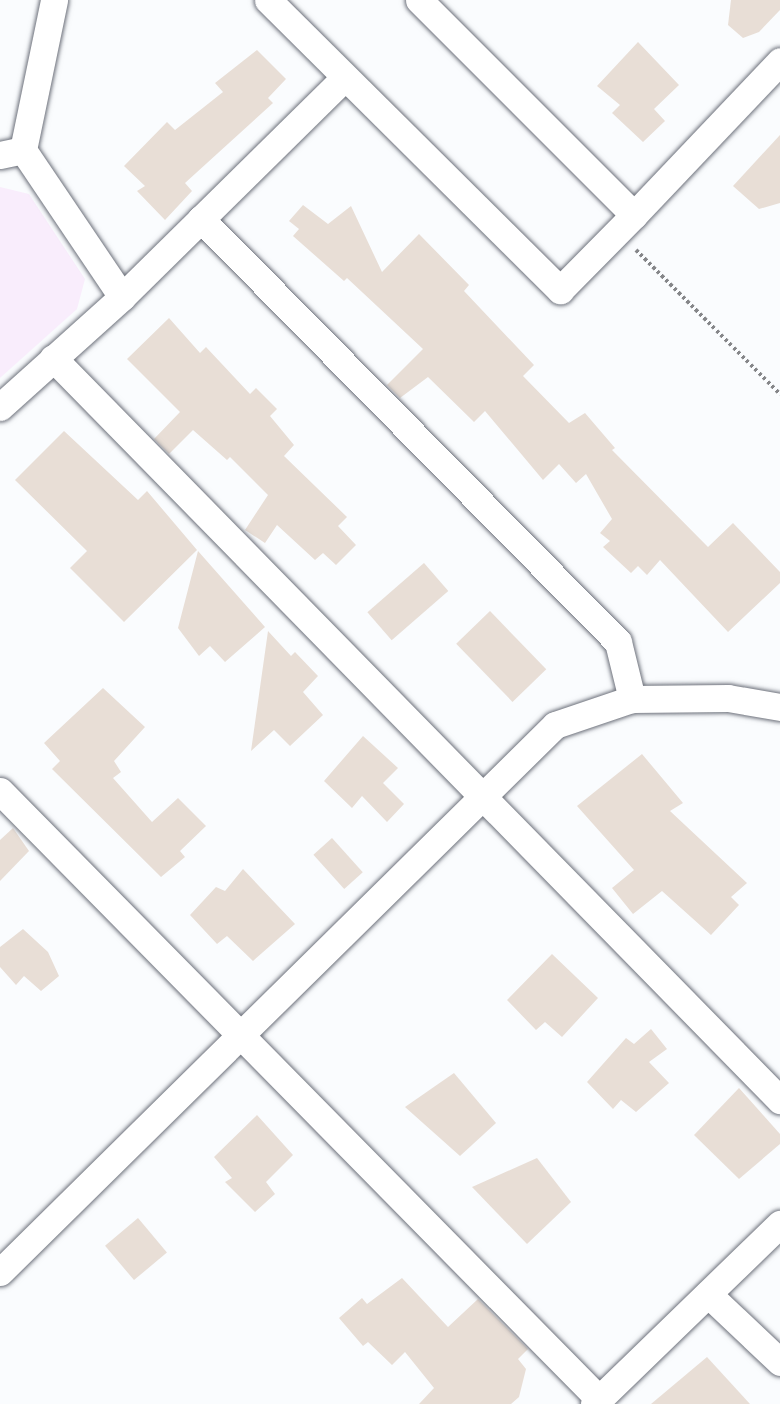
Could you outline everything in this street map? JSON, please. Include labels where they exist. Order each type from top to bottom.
[{"type":"street","points":[[54,0],[11,153],[122,297]]},
{"type":"street","points":[[268,0],[560,290],[780,62]]},
{"type":"street","points":[[419,0],[626,224]]},
{"type":"street","points":[[0,407],[122,297],[345,77]]},
{"type":"street","points":[[201,219],[618,642],[632,699]]},
{"type":"street","points":[[53,358],[780,1100]]},
{"type":"street","points":[[0,1272],[555,725],[632,699],[728,698],[780,707]]},
{"type":"street","points":[[0,791],[597,1402],[780,1224]]},
{"type":"street","points":[[708,1294],[780,1362]]},
{"type":"path","points":[[626,224],[780,394]]},
{"type":"shaded area","points":[[0,187],[29,194],[85,279],[77,309],[0,378]]},
{"type":"building","points":[[731,0],[780,0],[780,10],[759,32],[743,38],[728,25]]},
{"type":"building","points":[[638,42],[679,85],[654,109],[665,121],[643,142],[612,113],[620,105],[597,86]]},
{"type":"building","points":[[257,50],[286,79],[268,98],[273,103],[185,183],[192,191],[165,220],[137,191],[145,186],[124,166],[167,122],[175,130],[223,92],[215,83]]},
{"type":"building","points":[[780,135],[780,203],[759,209],[733,186]]},
{"type":"building","points":[[303,205],[328,224],[351,206],[382,272],[419,234],[469,285],[464,291],[534,365],[523,376],[569,423],[585,413],[615,448],[612,450],[708,547],[733,523],[780,572],[780,583],[728,632],[660,560],[647,575],[638,566],[631,573],[603,547],[610,541],[600,533],[612,519],[586,474],[576,483],[559,464],[543,480],[485,411],[474,422],[428,377],[400,398],[387,385],[423,349],[347,278],[344,281],[293,236],[299,229],[289,221]]},
{"type":"building","points":[[169,318],[200,353],[206,347],[250,394],[256,388],[277,409],[270,416],[294,445],[284,456],[347,517],[338,526],[356,545],[336,565],[323,553],[315,560],[277,525],[265,543],[245,530],[268,495],[230,457],[227,460],[193,430],[169,454],[154,439],[180,412],[127,359]]},
{"type":"building","points":[[64,431],[138,500],[147,491],[197,550],[124,622],[70,568],[87,551],[15,480]]},
{"type":"building","points":[[198,551],[265,627],[225,662],[210,646],[199,656],[178,628]]},
{"type":"building","points":[[424,563],[448,591],[392,640],[367,612]]},
{"type":"building","points":[[490,611],[546,669],[512,702],[456,644]]},
{"type":"building","points":[[268,631],[291,656],[295,652],[318,676],[303,692],[323,715],[290,746],[274,730],[251,751]]},
{"type":"building","points":[[103,688],[145,727],[114,761],[121,772],[113,778],[152,822],[178,798],[206,826],[180,851],[185,857],[161,877],[52,769],[60,761],[44,743]]},
{"type":"building","points":[[363,736],[398,768],[383,783],[404,804],[387,822],[362,796],[352,808],[324,781]]},
{"type":"building","points":[[642,754],[683,803],[670,811],[747,883],[731,897],[739,905],[711,935],[662,891],[633,914],[612,888],[634,870],[577,806]]},
{"type":"building","points":[[13,828],[29,851],[0,881],[0,840]]},
{"type":"building","points":[[332,838],[363,872],[344,889],[313,855]]},
{"type":"building","points":[[243,869],[295,924],[253,961],[227,936],[217,944],[190,915],[216,887],[225,891]]},
{"type":"building","points":[[23,929],[48,952],[59,976],[41,991],[24,976],[16,985],[0,967],[0,947]]},
{"type":"building","points":[[552,954],[598,998],[562,1037],[545,1022],[536,1030],[507,1000]]},
{"type":"building","points":[[651,1029],[667,1049],[649,1062],[669,1083],[636,1112],[621,1100],[613,1109],[587,1082],[626,1038],[634,1044]]},
{"type":"building","points":[[454,1073],[496,1123],[460,1156],[405,1107]]},
{"type":"building","points":[[739,1088],[780,1134],[780,1144],[739,1179],[694,1135]]},
{"type":"building","points":[[257,1115],[293,1155],[266,1182],[275,1194],[255,1212],[225,1182],[232,1178],[214,1157]]},
{"type":"building","points":[[537,1158],[571,1202],[527,1244],[472,1187]]},
{"type":"building","points":[[138,1218],[167,1252],[134,1280],[105,1246]]},
{"type":"building","points":[[402,1278],[448,1327],[478,1299],[528,1349],[518,1359],[526,1369],[519,1397],[511,1404],[419,1404],[434,1388],[405,1352],[392,1365],[368,1342],[363,1346],[339,1318],[362,1298],[367,1304]]},
{"type":"building","points":[[707,1357],[750,1404],[651,1404]]}]
